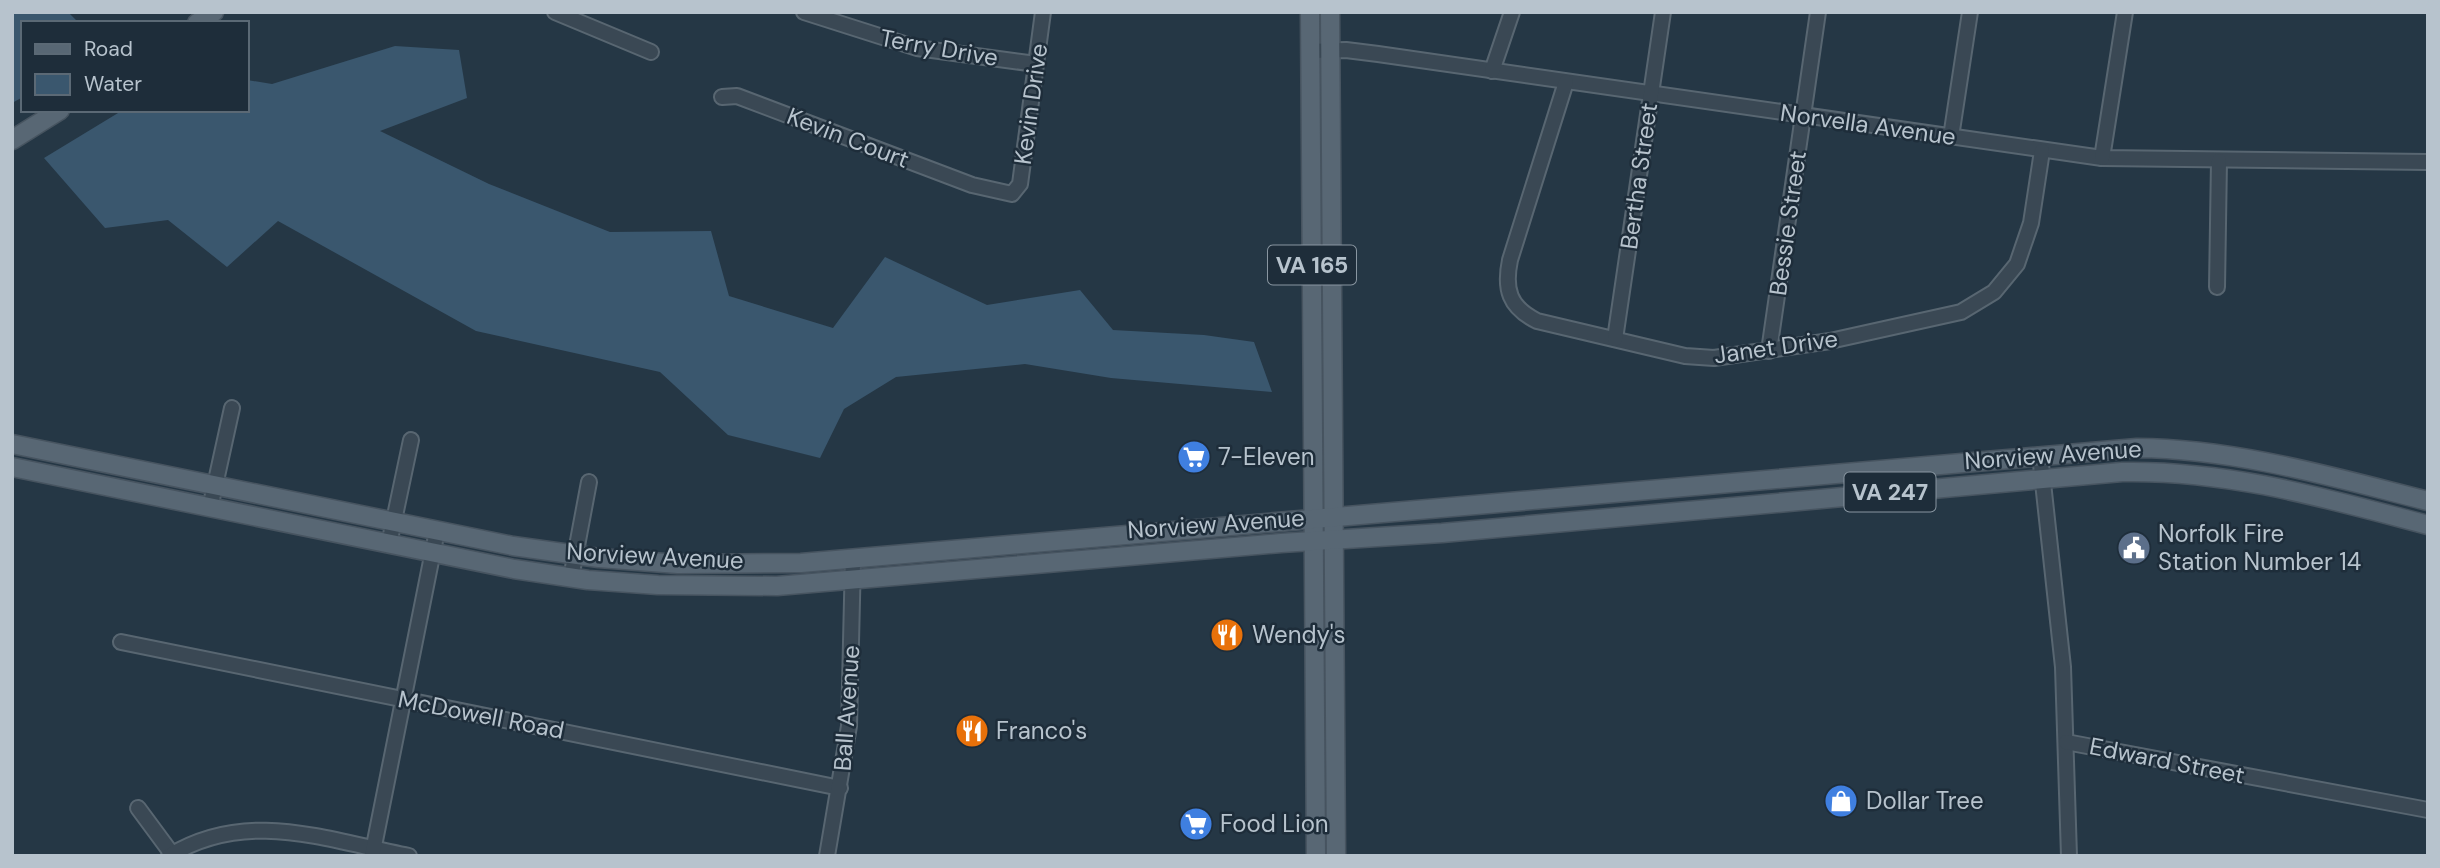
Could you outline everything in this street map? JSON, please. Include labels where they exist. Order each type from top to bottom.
[{"type":"main road","name":"VA 165","points":[[1310,12],[1316,856]]},
{"type":"main road","name":"VA 165","points":[[1330,12],[1336,856]]},
{"type":"main road","points":[[12,140],[57,112]]},
{"type":"main road","name":"Norview Avenue","points":[[12,444],[393,523],[575,555],[732,565],[853,558],[2137,448],[2209,452],[2251,458],[2428,501]]},
{"type":"main road","name":"Norview Avenue","points":[[12,467],[433,553],[571,578],[728,587],[853,580],[2123,472],[2210,474],[2313,495],[2428,525]]},
{"type":"street","points":[[555,12],[651,52]]},
{"type":"street","name":"Terry Drive","points":[[804,12],[917,48],[1036,64]]},
{"type":"street","name":"Kevin Drive","points":[[972,185],[1007,195],[1018,189],[1043,12]]},
{"type":"street","points":[[1492,71],[1512,12]]},
{"type":"street","name":"Bertha Street","points":[[1615,339],[1663,12]]},
{"type":"street","name":"Bessie Street","points":[[1769,351],[1818,12]]},
{"type":"street","points":[[1951,137],[1970,12]]},
{"type":"street","points":[[2102,159],[2125,12]]},
{"type":"street","name":"Norvella Avenue","points":[[1310,51],[1331,50],[1492,71],[2102,159],[2428,162]]},
{"type":"street","name":"Janet Drive","points":[[1566,82],[1510,260],[1506,287],[1515,306],[1537,321],[1685,356],[1740,357],[1942,318],[1979,303],[2009,276],[2024,247],[2042,151]]},
{"type":"street","name":"Kevin Court","points":[[722,97],[737,96],[972,185]]},
{"type":"street","points":[[2217,287],[2219,161]]},
{"type":"street","points":[[210,508],[232,408]]},
{"type":"street","points":[[389,544],[411,440]]},
{"type":"street","name":"Edward Street","points":[[2040,455],[2056,596],[2066,742],[2428,810]]},
{"type":"street","points":[[571,578],[589,482]]},
{"type":"street","points":[[373,852],[437,531]]},
{"type":"street","name":"Ball Avenue","points":[[827,856],[840,789],[850,712],[853,558]]},
{"type":"street","name":"McDowell Road","points":[[121,642],[840,789]]},
{"type":"street","points":[[2066,742],[2069,856]]},
{"type":"street","points":[[138,808],[170,855],[219,832],[259,828],[373,852],[409,856]]},
{"type":"water","points":[[12,12],[68,12],[77,21],[21,21],[21,98],[12,103]]},
{"type":"water","points":[[395,46],[459,50],[467,98],[380,131],[489,184],[610,232],[711,231],[729,296],[833,328],[885,257],[987,305],[1080,290],[1113,330],[1204,335],[1254,342],[1272,392],[1111,378],[1025,364],[896,377],[844,409],[820,458],[728,435],[660,372],[476,331],[278,221],[227,267],[168,220],[105,228],[44,158],[120,112],[248,112],[248,80],[272,84]]},
{"type":"place","name":"7-Eleven","points":[[1194,457]]},
{"type":"place","name":"Norfolk Fire Station Number 14","points":[[2134,548]]},
{"type":"place","name":"Wendy's","points":[[1227,635]]},
{"type":"place","name":"Franco's","points":[[972,731]]},
{"type":"place","name":"Dollar Tree","points":[[1841,801]]},
{"type":"place","name":"Food Lion","points":[[1196,824]]}]
